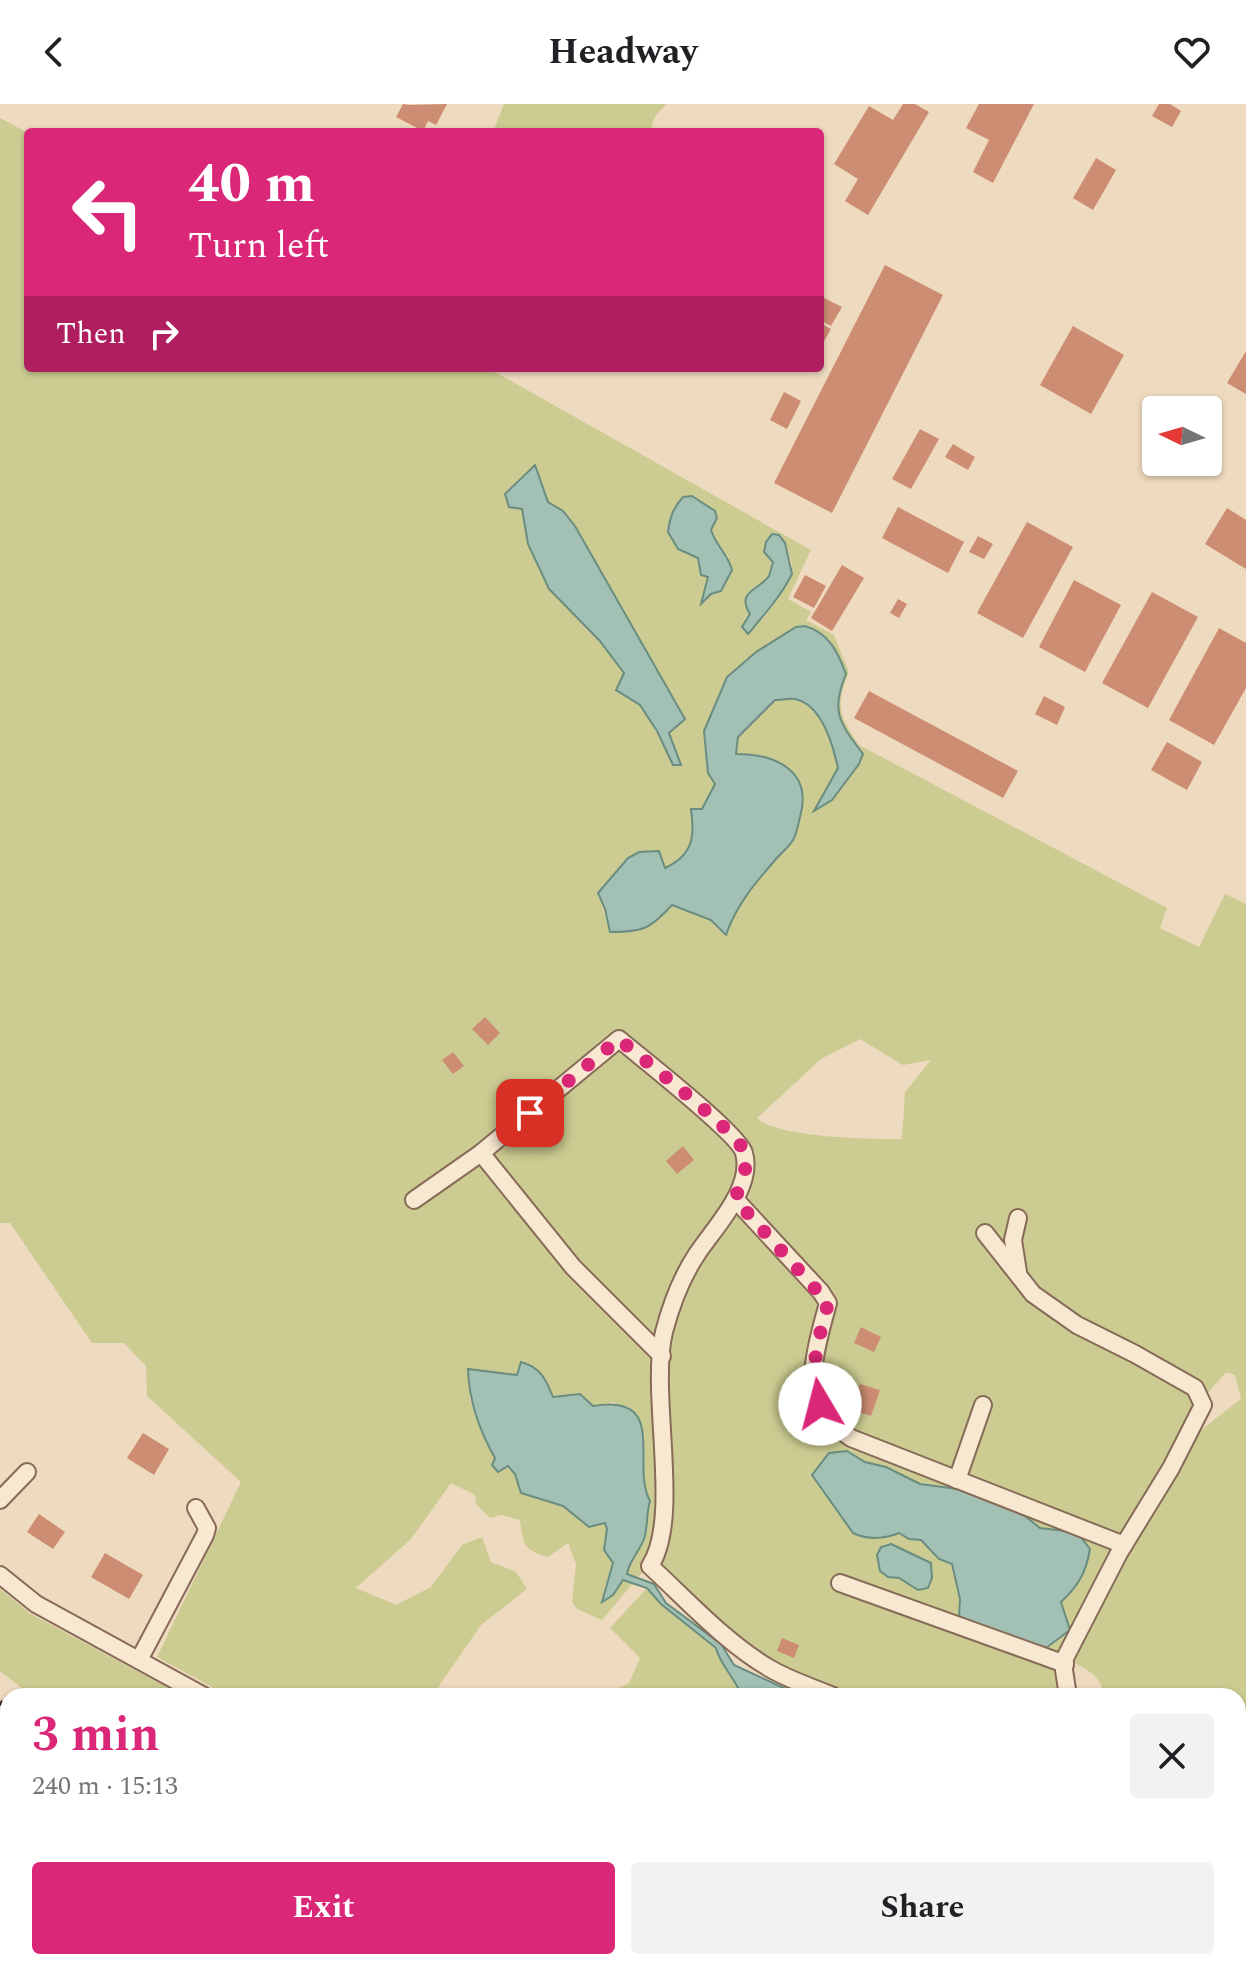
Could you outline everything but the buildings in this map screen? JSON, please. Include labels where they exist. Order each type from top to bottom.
[{"type":"street","points":[[414,1200],[481,1153],[619,1039],[723,1127],[744,1150],[746,1164],[735,1199],[696,1255],[676,1293],[663,1335],[663,1518],[658,1550],[650,1566],[687,1603],[756,1660],[773,1671],[814,1688]]},
{"type":"street","points":[[481,1153],[573,1267],[662,1356]]},
{"type":"street","points":[[735,1199],[828,1303],[813,1389],[826,1419],[851,1438],[1124,1545]]},
{"type":"street","points":[[1018,1218],[1013,1240],[1019,1278]]},
{"type":"street","points":[[985,1233],[1033,1294],[1077,1325],[1195,1388],[1203,1405],[1066,1656],[1067,1688]]},
{"type":"street","points":[[957,1480],[983,1405]]},
{"type":"street","points":[[0,1500],[27,1472]]},
{"type":"street","points":[[146,1664],[205,1535],[207,1528],[196,1508]]},
{"type":"street","points":[[0,1575],[36,1604],[190,1688]]},
{"type":"street","points":[[840,1583],[1065,1664]]},
{"type":"green space","points":[[504,104],[667,104],[656,116],[652,128],[495,128]]},
{"type":"green space","points":[[0,118],[24,131],[24,372],[495,372],[811,550],[788,599],[811,612],[806,620],[834,635],[849,672],[841,710],[859,745],[1167,908],[1160,928],[1199,947],[1225,894],[1246,904],[1246,1688],[1102,1688],[1096,1677],[1066,1658],[1068,1688],[814,1688],[773,1671],[647,1568],[637,1578],[626,1575],[644,1539],[650,1501],[643,1469],[645,1436],[614,1402],[593,1406],[565,1396],[553,1397],[547,1380],[521,1362],[517,1375],[497,1374],[469,1397],[495,1458],[497,1472],[507,1466],[515,1474],[522,1493],[563,1506],[589,1527],[605,1523],[604,1550],[613,1563],[605,1586],[613,1595],[623,1580],[634,1582],[602,1620],[577,1609],[572,1602],[576,1564],[568,1543],[548,1557],[534,1552],[526,1545],[520,1520],[501,1515],[490,1518],[476,1504],[475,1495],[451,1483],[411,1539],[356,1588],[396,1605],[431,1587],[462,1545],[482,1537],[491,1562],[516,1572],[527,1589],[481,1625],[438,1688],[214,1688],[157,1657],[241,1482],[147,1396],[146,1366],[124,1343],[92,1343],[10,1223],[0,1223]],"holes":[[[692,496],[715,511],[717,519],[711,530],[714,540],[729,558],[701,601],[708,577],[701,575],[698,558],[678,549]],[[548,502],[563,511],[685,719],[669,732],[681,765],[673,764],[625,673],[599,640],[549,589],[528,544],[522,509]],[[779,535],[792,564],[788,582],[777,594],[775,603],[748,634],[745,619],[750,614],[752,589],[766,579],[773,562],[769,556]],[[727,677],[840,687],[842,724],[863,754],[832,800],[815,809],[838,768],[829,737],[819,717],[804,702],[775,700],[738,737],[736,754],[794,839],[746,895],[726,934],[711,920],[672,905],[658,920],[610,932],[598,893],[628,858],[659,851],[665,868],[681,857],[690,844],[692,809],[702,809],[715,784],[720,697]],[[860,1039],[903,1065],[931,1060],[905,1092],[902,1139],[804,1133],[768,1125],[757,1118],[821,1059]],[[1226,1372],[1235,1375],[1241,1399],[1192,1437],[1207,1394]]]},
{"type":"green space","points":[[647,1588],[661,1604],[717,1648],[738,1688],[619,1688],[629,1683],[640,1658],[610,1628]]},
{"type":"green space","points":[[0,1589],[31,1614],[168,1688],[22,1688],[0,1671]]},
{"type":"shaded area","points":[[535,465],[548,502],[563,511],[575,526],[685,719],[669,733],[681,765],[673,765],[640,705],[616,690],[624,673],[599,640],[549,589],[528,544],[522,509],[509,507],[505,494]]},
{"type":"shaded area","points":[[692,496],[715,511],[717,518],[711,530],[732,570],[721,591],[711,594],[701,604],[708,577],[701,575],[698,558],[678,549],[668,532],[677,505],[683,497]]},
{"type":"shaded area","points":[[772,534],[779,535],[785,543],[792,574],[748,634],[742,627],[750,614],[746,606],[747,595],[769,576],[773,562],[764,552]]},
{"type":"shaded area","points":[[805,626],[826,638],[843,666],[846,674],[838,708],[843,725],[863,754],[859,764],[832,800],[814,811],[838,768],[829,737],[819,717],[804,702],[775,700],[738,737],[736,754],[765,757],[788,768],[801,788],[803,801],[800,817],[793,840],[747,894],[726,935],[711,920],[672,905],[645,928],[610,932],[598,893],[628,858],[639,852],[659,851],[665,868],[687,851],[693,828],[691,809],[702,809],[715,784],[708,773],[704,731],[727,677],[756,652],[796,627]]},
{"type":"shaded area","points":[[521,1362],[542,1375],[553,1397],[580,1394],[593,1406],[617,1405],[632,1410],[640,1421],[643,1435],[643,1469],[650,1501],[644,1539],[627,1574],[654,1584],[666,1603],[721,1644],[734,1665],[784,1688],[738,1688],[716,1648],[661,1604],[647,1588],[623,1580],[613,1595],[602,1602],[613,1563],[604,1550],[605,1523],[589,1527],[563,1506],[521,1493],[515,1474],[508,1466],[498,1472],[492,1465],[495,1458],[476,1415],[468,1369],[517,1375]]},
{"type":"shaded area","points":[[847,1451],[865,1462],[886,1467],[920,1484],[965,1490],[1025,1516],[1040,1528],[1080,1536],[1090,1549],[1084,1572],[1061,1602],[1070,1630],[1046,1648],[989,1631],[959,1616],[960,1599],[952,1564],[939,1559],[921,1540],[909,1539],[899,1533],[876,1538],[853,1533],[812,1475],[829,1453]]},
{"type":"shaded area","points":[[891,1544],[931,1563],[932,1578],[928,1588],[918,1590],[880,1571],[877,1555],[881,1547]]},
{"type":"route","points":[[530,1113],[619,1039],[723,1127],[744,1150],[746,1164],[735,1199],[828,1303],[814,1366],[813,1389],[820,1404]]}]
